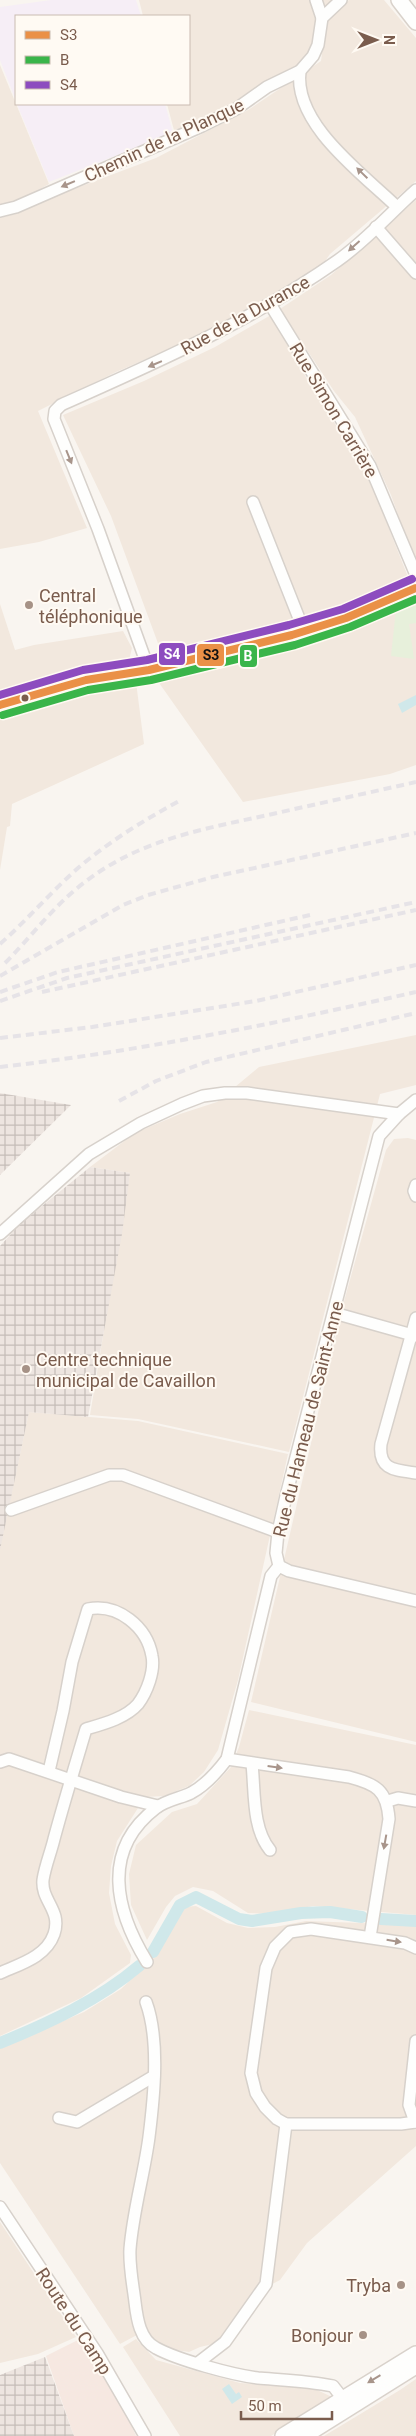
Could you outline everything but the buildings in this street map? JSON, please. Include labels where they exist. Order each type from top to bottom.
[{"type":"street","points":[[316,0],[322,18],[341,0]]},
{"type":"street","points":[[399,0],[416,22]]},
{"type":"street","name":"Chemin de la Planque","points":[[0,211],[16,207],[174,140],[236,109],[267,87],[300,71],[313,56],[318,45],[322,18]]},
{"type":"street","points":[[300,71],[301,93],[317,126],[327,140],[397,207]]},
{"type":"street","name":"Rue de la Durance","points":[[149,670],[98,529],[54,419],[55,411],[61,405],[181,352],[270,304],[339,260],[416,190]]},
{"type":"street","points":[[376,227],[416,273]]},
{"type":"street","name":"Rue Simon Carrière","points":[[270,304],[370,466],[416,575]]},
{"type":"street","points":[[253,502],[304,631]]},
{"type":"street","points":[[0,705],[86,680],[149,670],[304,631],[380,605],[416,588]]},
{"type":"street","points":[[0,1234],[89,1154],[141,1123],[203,1096],[247,1093],[399,1114]]},
{"type":"street","name":"Rue du Hameau de Saint-Anne","points":[[279,1566],[276,1552],[278,1532],[379,1136],[399,1114],[416,1100]]},
{"type":"street","points":[[416,1185],[414,1191],[416,1196]]},
{"type":"street","points":[[334,1313],[414,1335]]},
{"type":"street","points":[[416,1318],[414,1335],[379,1456],[383,1463],[393,1469],[416,1473]]},
{"type":"street","points":[[11,1510],[109,1475],[123,1475],[278,1532]]},
{"type":"street","points":[[147,1962],[123,1913],[118,1876],[128,1839],[140,1822],[158,1806],[193,1792],[215,1774],[227,1759],[271,1576],[279,1566],[289,1571],[416,1602]]},
{"type":"street","points":[[0,1973],[35,1957],[49,1944],[54,1934],[56,1924],[55,1911],[48,1900],[43,1881],[86,1730],[126,1713],[137,1704],[149,1682],[152,1658],[146,1638],[117,1610],[97,1607],[88,1610],[72,1662],[64,1711],[49,1771]]},
{"type":"street","points":[[0,1762],[9,1758],[72,1778],[121,1797],[158,1806]]},
{"type":"street","points":[[227,1759],[349,1777],[378,1788],[388,1801],[389,1819],[370,1937]]},
{"type":"street","points":[[252,1764],[259,1827],[262,1840],[270,1850]]},
{"type":"street","points":[[388,1801],[398,1798],[416,1801]]},
{"type":"street","points":[[416,1948],[405,1942],[311,1929],[290,1932],[275,1947],[266,1968],[251,2074],[256,2093],[265,2107],[277,2119],[286,2124],[415,2122],[409,2105],[416,2041]]},
{"type":"street","points":[[146,2002],[153,2022],[154,2076],[149,2137],[138,2192],[130,2252],[137,2319],[144,2336],[154,2347],[171,2355],[256,2377],[333,2386],[347,2403]]},
{"type":"street","points":[[59,2118],[77,2122],[154,2076]]},
{"type":"street","points":[[199,2362],[225,2342],[266,2284],[286,2124]]},
{"type":"street","name":"Route du Camp","points":[[0,2207],[97,2353],[145,2436]]},
{"type":"street","points":[[304,2436],[416,2354]]},
{"type":"street","points":[[282,2436],[416,2366]]},
{"type":"shaded area","points":[[51,0],[136,0],[141,15],[15,15],[15,98],[0,60],[0,7]]},
{"type":"shaded area","points":[[139,0],[334,0],[312,47],[299,68],[175,134],[167,105],[190,105],[190,15],[143,15]]},
{"type":"shaded area","points":[[349,0],[384,0],[416,38],[416,181],[330,254],[321,267],[211,331],[116,372],[38,411],[87,528],[39,542],[0,549],[0,218],[19,213],[58,195],[156,158],[248,110],[321,61],[327,17]]},
{"type":"shaded area","points":[[0,65],[49,184],[15,203],[0,207]]},
{"type":"shaded area","points":[[17,105],[165,105],[173,133],[49,182]]},
{"type":"shaded area","points":[[416,200],[416,565],[391,495],[355,417],[334,391],[280,309],[331,275]]},
{"type":"shaded area","points":[[271,315],[307,379],[369,478],[410,582],[366,603],[281,630],[177,654],[159,646],[111,516],[63,415],[144,381],[215,347]]},
{"type":"shaded area","points":[[416,597],[416,765],[390,774],[243,802],[157,680],[297,645],[339,632]]},
{"type":"shaded area","points":[[0,604],[15,650],[34,645],[123,631],[132,648],[128,664],[44,685],[0,700]]},
{"type":"shaded area","points":[[136,682],[144,744],[12,804],[10,826],[7,827],[0,870],[0,714]]},
{"type":"shaded area","points":[[416,1035],[416,1085],[380,1094],[289,1452],[138,1419],[90,1415],[130,1173],[90,1167],[135,1133],[180,1114],[217,1102],[259,1067]]},
{"type":"shaded area","points":[[0,1093],[71,1105],[0,1175]]},
{"type":"shaded area","points":[[408,1138],[416,1140],[416,1742],[251,1702],[343,1305],[386,1150],[394,1139]]},
{"type":"shaded area","points":[[90,1167],[130,1173],[122,1234],[88,1417],[29,1412],[0,1550],[0,1246],[20,1224]]},
{"type":"shaded area","points":[[29,1412],[138,1421],[288,1454],[238,1680],[218,1750],[204,1772],[189,1786],[164,1796],[145,1797],[117,1841],[111,1866],[109,1893],[115,1924],[131,1955],[130,1963],[81,1998],[0,2036],[0,1547]]},
{"type":"shaded area","points":[[249,1710],[416,1745],[416,1915],[313,1906],[272,1914],[248,1913],[213,1891],[193,1887],[175,1896],[166,1907],[147,1940],[131,1905],[129,1874],[136,1845],[172,1812],[197,1804],[231,1767],[239,1747]]},
{"type":"shaded area","points":[[196,1906],[227,1923],[248,1928],[275,1927],[306,1921],[416,1925],[416,2146],[307,2243],[280,2280],[259,2291],[222,2342],[200,2347],[189,2352],[163,2348],[149,2335],[135,2336],[120,2344],[0,2163],[0,2048],[84,2012],[121,1989],[157,1955],[185,1907]]},
{"type":"shaded area","points":[[0,2222],[76,2337],[38,2354],[0,2363]]},
{"type":"shaded area","points":[[80,2339],[122,2405],[136,2436],[74,2436],[46,2356]]},
{"type":"shaded area","points":[[136,2339],[156,2360],[240,2383],[313,2388],[332,2397],[271,2436],[180,2436],[123,2347]]},
{"type":"shaded area","points":[[45,2357],[74,2436],[0,2436],[0,2375]]},
{"type":"shaded area","points":[[416,2379],[416,2436],[324,2436],[400,2390]]},
{"type":"green space","points":[[416,598],[416,623],[409,624],[414,659],[391,656],[396,609]]},
{"type":"water","points":[[416,695],[416,705],[402,713],[398,704]]},
{"type":"water","points":[[229,2384],[236,2394],[239,2392],[242,2397],[232,2404],[222,2389]]},
{"type":"waterway","points":[[153,1952],[180,1905],[196,1897],[239,1919],[252,1921],[301,1913],[330,1912],[362,1917]]},
{"type":"waterway","points":[[381,1919],[416,1921]]},
{"type":"waterway","points":[[0,2043],[73,2010],[107,1990],[139,1966]]},
{"type":"railway","points":[[5,963],[53,911],[85,882],[127,856],[149,846],[220,825],[416,782]]},
{"type":"railway","points":[[0,944],[90,858],[128,831],[181,800]]},
{"type":"railway","points":[[0,976],[123,905],[148,895],[213,877],[416,833]]},
{"type":"railway","points":[[0,1001],[67,978],[416,902]]},
{"type":"railway","points":[[42,992],[416,910]]},
{"type":"railway","points":[[0,992],[58,972],[310,915]]},
{"type":"railway","points":[[0,1038],[92,1027],[256,1001],[416,965]]},
{"type":"railway","points":[[0,1067],[105,1053],[209,1035],[313,1015],[416,992]]},
{"type":"railway","points":[[119,1101],[156,1081],[206,1062],[416,1013]]},
{"type":"transit line","name":"S4","points":[[0,695],[83,670],[147,660],[289,625],[343,609],[412,579]]},
{"type":"transit line","name":"S3","points":[[0,705],[86,680],[149,670],[292,635],[346,618],[416,588]]},
{"type":"transit line","name":"B","points":[[3,715],[88,690],[151,680],[295,645],[350,627],[416,599]]},
{"type":"place","name":"Central téléphonique","points":[[29,605]]},
{"type":"place","name":"Centre technique municipal de Cavaillon","points":[[26,1369]]},
{"type":"place","name":"Tryba","points":[[401,2285]]},
{"type":"place","name":"Bonjour","points":[[363,2335]]}]
